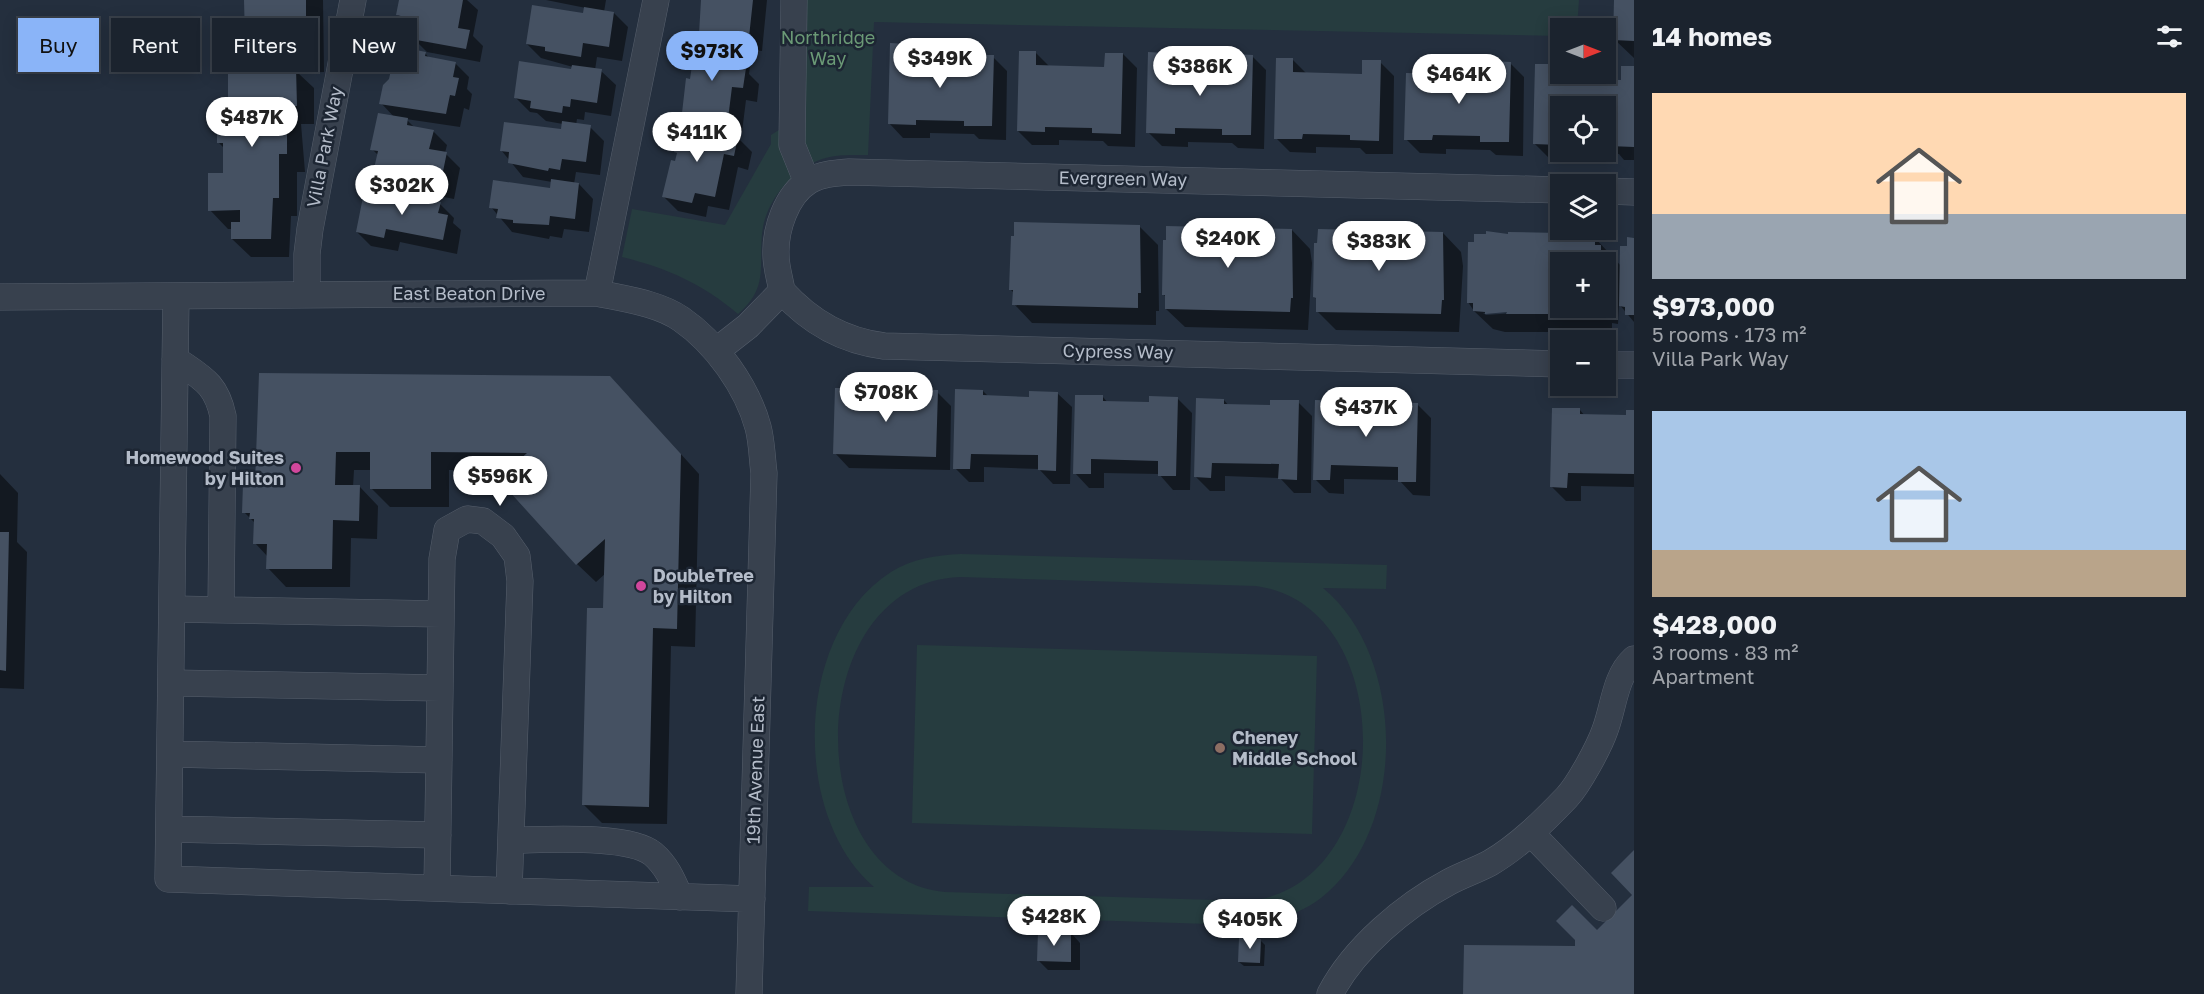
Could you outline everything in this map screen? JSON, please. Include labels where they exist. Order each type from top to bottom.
[{"type":"street","name":"Villa Park Way","points":[[307,294],[310,229],[353,0]]},
{"type":"street","points":[[597,293],[656,0]]},
{"type":"street","points":[[716,351],[748,326],[782,291],[776,254],[778,230],[786,207],[807,182],[792,145],[794,0]]},
{"type":"street","name":"Evergreen Way","points":[[807,182],[824,174],[849,172],[1550,190]]},
{"type":"street","points":[[1616,191],[1634,192]]},
{"type":"street","name":"Cypress Way","points":[[782,291],[795,306],[837,334],[863,343],[884,346],[1550,364]]},
{"type":"street","name":"East Beaton Drive","points":[[0,297],[597,293],[641,303],[680,318],[716,351],[744,390],[758,428],[764,473],[764,545]]},
{"type":"street","points":[[176,296],[168,879],[752,899]]},
{"type":"street","points":[[175,359],[205,380],[218,394],[223,416],[221,610]]},
{"type":"street","points":[[1616,365],[1634,365]]},
{"type":"street","points":[[437,888],[442,559],[447,530],[467,519],[483,520],[503,536],[517,556],[520,581],[509,891]]},
{"type":"street","name":"19th Avenue East","points":[[749,994],[764,545]]},
{"type":"street","points":[[172,609],[441,614]]},
{"type":"street","points":[[1330,994],[1355,959],[1378,934],[1412,906],[1448,882],[1490,863],[1531,833],[1569,795],[1605,731],[1619,682],[1634,658]]},
{"type":"street","points":[[171,683],[440,688]]},
{"type":"street","points":[[170,754],[439,760]]},
{"type":"street","points":[[168,829],[438,836]]},
{"type":"street","points":[[1531,833],[1603,908]]},
{"type":"street","points":[[511,840],[632,843],[652,852],[666,866],[680,897]]},
{"type":"green space","name":"Northridge Way","points":[[784,0],[1579,0],[1578,18],[1550,18],[1550,36],[874,22],[868,155],[827,157],[811,164],[790,179],[774,199],[764,222],[758,286],[748,305],[738,314],[725,303],[684,278],[622,257],[632,209],[725,225],[771,144],[771,135],[782,128]]},
{"type":"green space","points":[[961,554],[1387,565],[1386,589],[1323,588],[1351,618],[1370,656],[1382,698],[1386,743],[1382,788],[1370,831],[1350,868],[1321,898],[1302,910],[1272,920],[1240,925],[808,911],[809,887],[874,887],[847,855],[828,816],[817,772],[815,725],[821,679],[836,637],[859,600],[891,572],[916,561]],"holes":[[[960,577],[1256,586],[1304,605],[1338,642],[1357,691],[1363,746],[1355,800],[1333,849],[1297,884],[1248,901],[945,892],[897,875],[863,838],[844,788],[838,732],[847,676],[870,627],[908,592]]]},
{"type":"green space","points":[[917,645],[1317,656],[1312,834],[912,823]]},
{"type":"building","points":[[244,0],[306,0],[306,18],[244,18]]},
{"type":"building","points":[[399,0],[463,0],[458,28],[470,30],[466,49],[417,40],[417,18],[396,15]]},
{"type":"building","points":[[701,0],[753,0],[749,37],[699,34]]},
{"type":"building","points":[[1614,0],[1634,0],[1634,41],[1616,40],[1616,18],[1614,18]]},
{"type":"building","points":[[532,5],[583,13],[584,7],[614,12],[609,47],[583,43],[581,57],[545,51],[545,47],[526,44]]},
{"type":"building","points":[[890,43],[907,44],[907,58],[976,59],[976,55],[994,55],[992,126],[964,126],[964,121],[916,120],[916,125],[888,124]]},
{"type":"building","points":[[695,45],[737,50],[735,67],[746,68],[743,88],[732,87],[728,119],[682,113],[686,78],[690,79]]},
{"type":"building","points":[[417,50],[426,52],[425,56],[456,62],[453,77],[459,78],[455,96],[450,95],[446,114],[379,104],[383,85],[389,79],[390,72],[417,72]]},
{"type":"building","points":[[1019,51],[1036,51],[1036,65],[1104,67],[1105,53],[1123,53],[1121,134],[1092,133],[1092,128],[1045,127],[1045,132],[1017,131]]},
{"type":"building","points":[[1148,52],[1165,53],[1165,67],[1234,68],[1234,54],[1253,55],[1251,135],[1222,135],[1222,129],[1175,128],[1175,134],[1146,133]]},
{"type":"building","points":[[1276,58],[1293,58],[1293,72],[1362,74],[1362,60],[1381,60],[1379,141],[1350,140],[1350,135],[1303,134],[1302,139],[1274,139]]},
{"type":"building","points":[[519,61],[571,69],[572,65],[602,69],[597,103],[571,99],[570,107],[563,106],[562,113],[530,108],[531,101],[514,98]]},
{"type":"building","points":[[1492,61],[1511,62],[1509,142],[1480,142],[1480,136],[1433,135],[1432,140],[1404,140],[1406,73],[1492,75]]},
{"type":"building","points":[[1535,64],[1550,64],[1550,84],[1616,84],[1616,80],[1621,80],[1621,66],[1634,66],[1634,147],[1616,146],[1616,96],[1550,96],[1550,145],[1533,144]]},
{"type":"building","points":[[228,72],[296,72],[297,106],[284,106],[284,122],[287,122],[287,154],[279,154],[279,198],[273,198],[271,239],[231,239],[231,222],[240,222],[240,210],[208,211],[208,173],[223,173],[223,143],[217,143],[219,109],[228,109]]},
{"type":"building","points":[[378,113],[408,118],[407,125],[434,130],[429,149],[447,152],[440,186],[373,173],[378,151],[370,150]]},
{"type":"building","points":[[562,121],[591,125],[586,162],[562,159],[560,170],[549,168],[548,171],[508,163],[509,152],[500,151],[504,122],[561,129]]},
{"type":"building","points":[[677,124],[738,137],[734,156],[724,154],[715,197],[695,193],[692,203],[662,197],[671,160],[675,161],[677,153],[674,152],[676,144],[673,144]]},
{"type":"building","points":[[551,179],[579,183],[575,219],[550,216],[549,225],[513,223],[513,220],[496,218],[498,209],[489,208],[493,180],[550,188]]},
{"type":"building","points":[[387,192],[423,196],[423,199],[441,202],[438,213],[448,215],[443,240],[386,229],[384,238],[356,232],[363,197],[385,202]]},
{"type":"building","points":[[1014,222],[1140,225],[1141,293],[1138,293],[1138,308],[1012,305],[1013,290],[1009,290],[1011,236],[1014,236]]},
{"type":"building","points":[[1166,226],[1292,229],[1293,298],[1291,298],[1290,312],[1165,309],[1165,295],[1162,295],[1163,240],[1166,240]]},
{"type":"building","points":[[1318,229],[1443,232],[1444,300],[1442,300],[1441,314],[1316,312],[1316,298],[1313,297],[1314,243],[1317,243]]},
{"type":"building","points":[[1486,231],[1508,234],[1508,232],[1550,233],[1550,240],[1595,240],[1595,245],[1601,245],[1601,252],[1550,252],[1550,314],[1506,314],[1507,312],[1485,314],[1485,312],[1473,311],[1473,303],[1467,303],[1468,242],[1474,242],[1474,234],[1486,234]]},
{"type":"building","points":[[1627,237],[1634,238],[1634,315],[1625,315],[1625,307],[1619,306],[1620,246],[1627,246]]},
{"type":"building","points":[[259,373],[610,376],[681,454],[677,629],[653,628],[649,807],[582,805],[587,608],[603,608],[605,539],[576,565],[498,479],[527,453],[431,452],[431,489],[370,489],[370,452],[336,452],[335,485],[360,485],[359,521],[333,520],[332,569],[266,569],[267,544],[253,544],[254,519],[249,519],[250,513],[242,513],[243,484],[255,484]]},
{"type":"building","points":[[835,388],[863,388],[863,394],[908,395],[908,389],[938,390],[936,457],[833,454]]},
{"type":"building","points":[[955,389],[983,390],[983,395],[1029,397],[1029,391],[1058,392],[1056,471],[1038,470],[1038,455],[971,454],[970,469],[953,469]]},
{"type":"building","points":[[1075,395],[1103,395],[1103,401],[1149,402],[1149,396],[1178,397],[1176,476],[1158,476],[1158,461],[1091,459],[1091,474],[1073,474]]},
{"type":"building","points":[[1196,398],[1224,399],[1224,404],[1270,405],[1270,400],[1299,400],[1297,480],[1278,479],[1279,464],[1212,463],[1211,478],[1194,477]]},
{"type":"building","points":[[1315,400],[1343,401],[1343,407],[1389,408],[1389,402],[1418,403],[1416,482],[1398,482],[1398,467],[1331,465],[1330,480],[1313,480]]},
{"type":"building","points":[[1552,408],[1580,408],[1580,414],[1626,415],[1626,410],[1634,410],[1634,474],[1568,473],[1567,488],[1550,487]]},
{"type":"building","points":[[0,532],[9,532],[6,671],[0,670]]},
{"type":"building","points":[[1634,850],[1634,994],[1463,994],[1464,945],[1575,946],[1575,940],[1556,921],[1572,905],[1597,930],[1632,895],[1611,873]]},
{"type":"building","points":[[1038,931],[1071,932],[1071,962],[1037,961]]},
{"type":"building","points":[[1239,938],[1261,939],[1260,963],[1238,962]]},
{"type":"place","name":"Homewood Suites by Hilton","points":[[296,468]]},
{"type":"place","name":"DoubleTree by Hilton","points":[[641,586]]},
{"type":"place","name":"Cheney Middle School","points":[[1220,748]]}]
